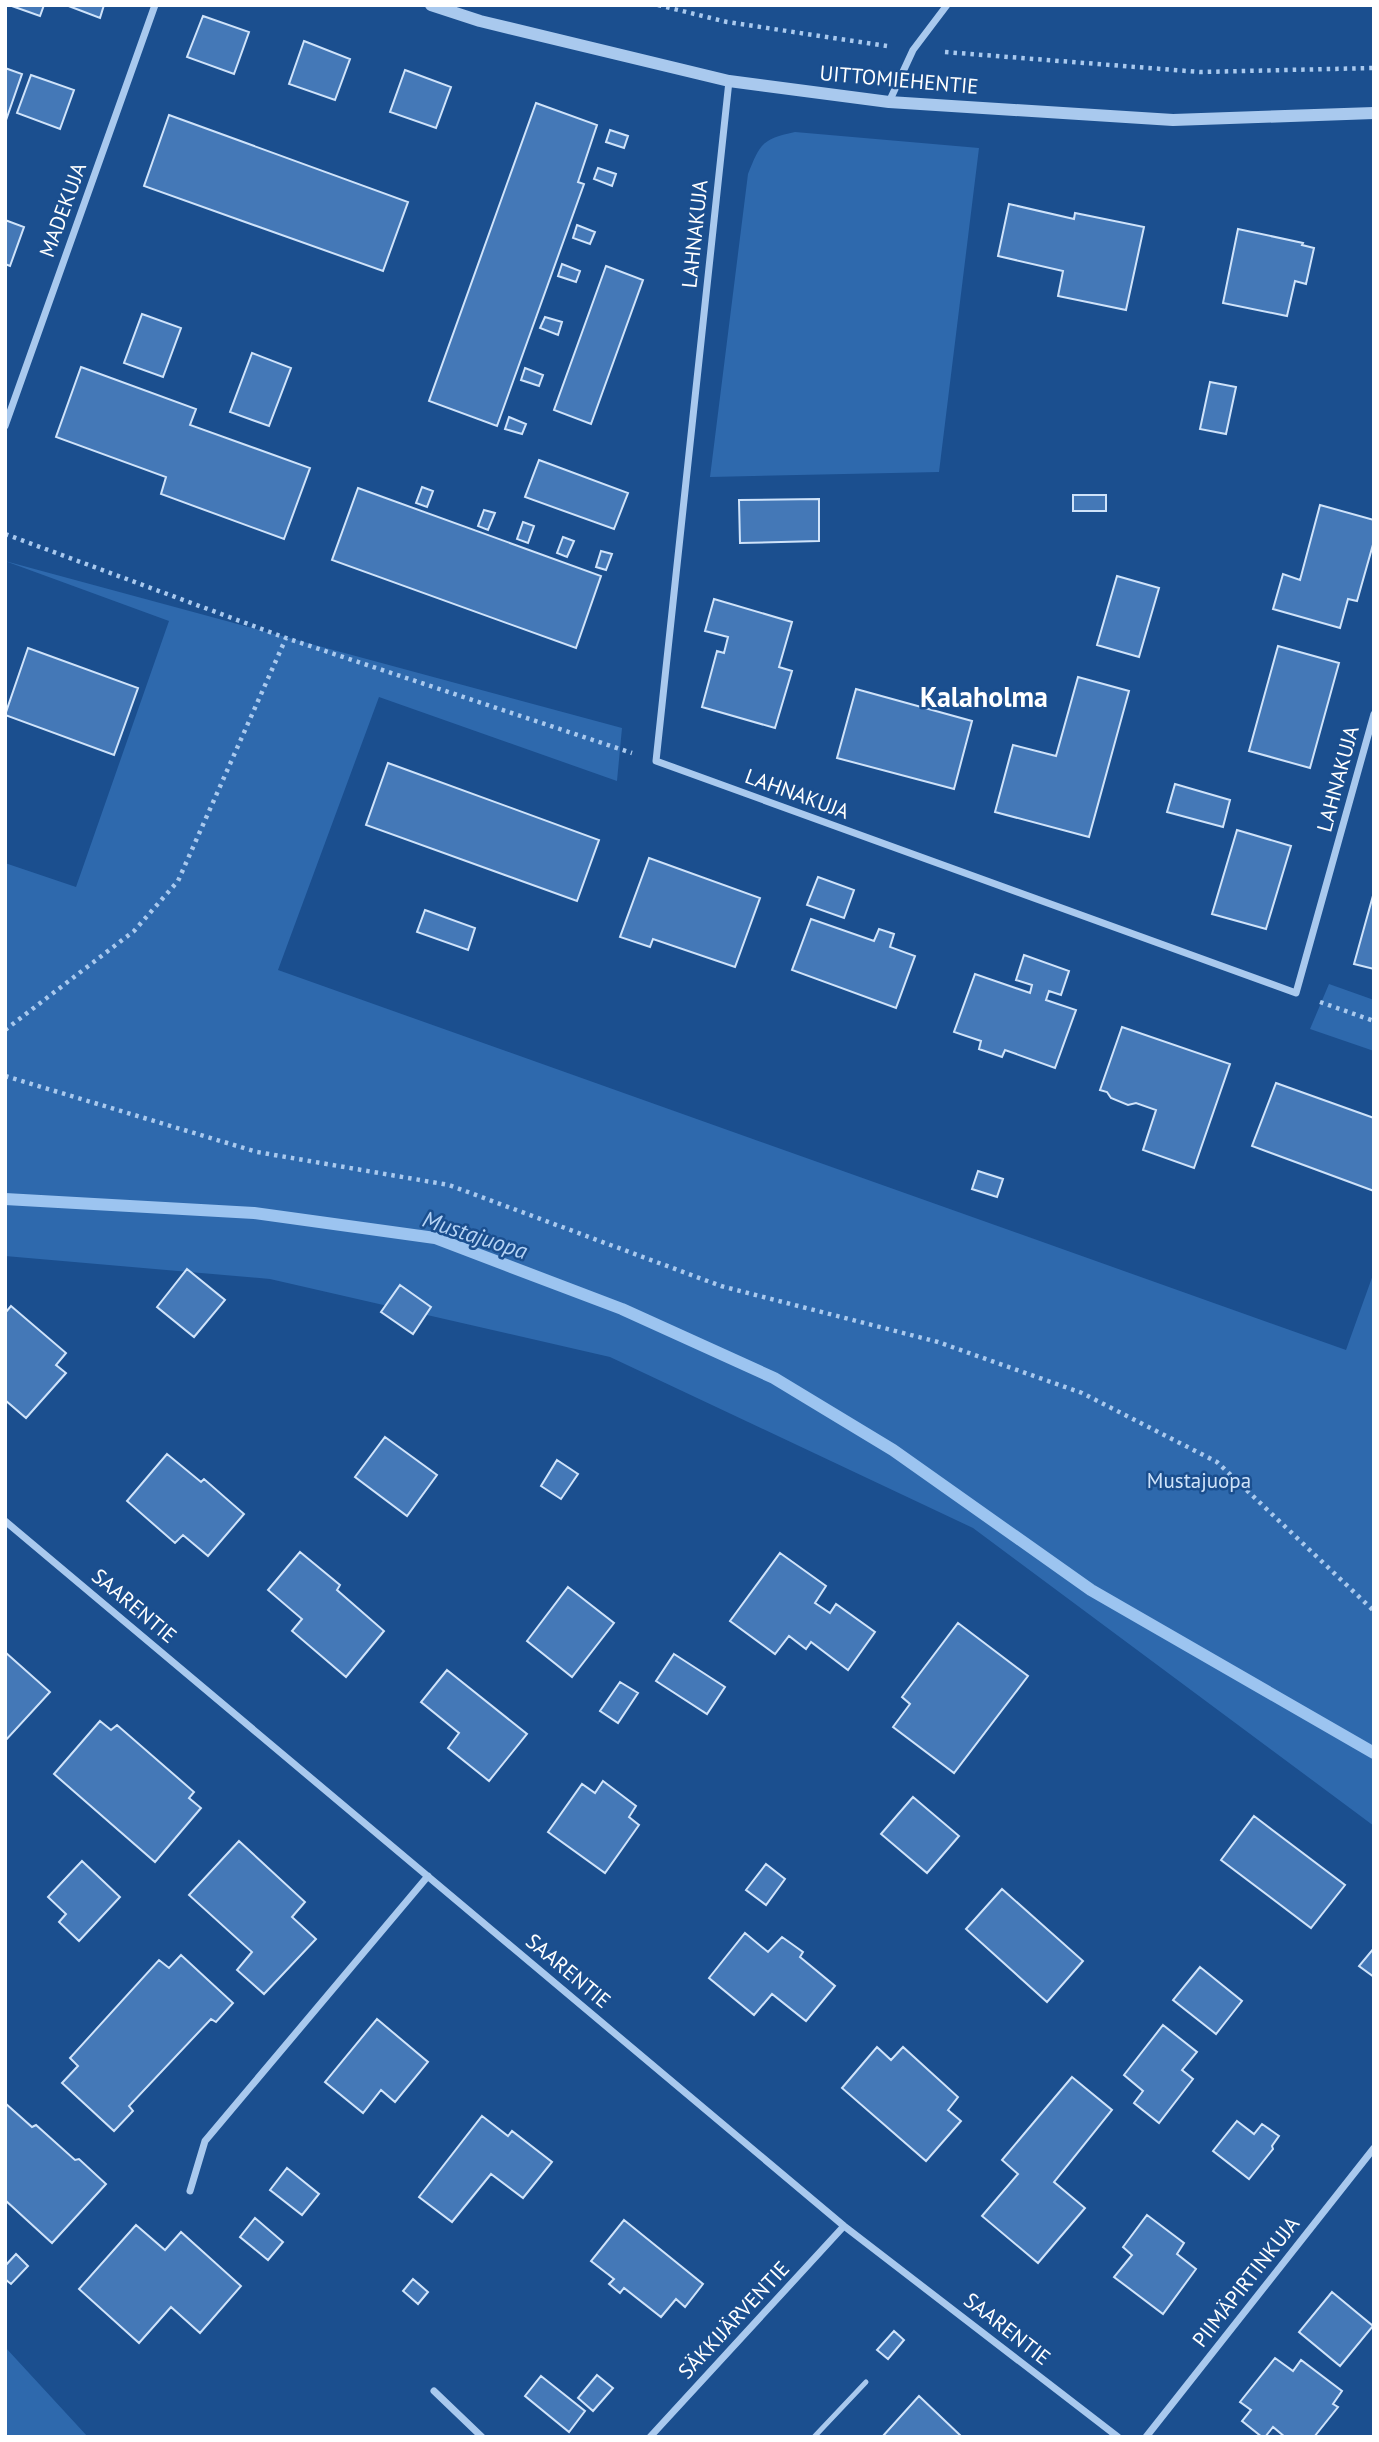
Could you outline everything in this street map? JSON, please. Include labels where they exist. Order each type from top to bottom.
[{"type":"street","name":"MADEKUJA","points":[[5,426],[155,5]]},
{"type":"street","name":"UITTOMIEHENTIE","points":[[431,5],[480,21],[729,81],[889,102],[1173,120],[1374,113]]},
{"type":"street","points":[[889,102],[913,50],[947,5]]},
{"type":"street","name":"LAHNAKUJA","points":[[729,81],[656,761],[1296,993],[1374,714]]},
{"type":"street","name":"SAARENTIE","points":[[5,1521],[844,2226],[1118,2437]]},
{"type":"street","points":[[190,2191],[205,2141],[428,1876]]},
{"type":"street","name":"PIIMÄPIRTINKUJA","points":[[1146,2437],[1374,2148]]},
{"type":"street","name":"SÄKKIJÄRVENTIE","points":[[650,2437],[844,2226]]},
{"type":"street","points":[[434,2391],[482,2437]]},
{"type":"lane","points":[[814,2437],[866,2382]]},
{"type":"path","points":[[657,5],[727,22],[913,50],[1200,72],[1374,68]]},
{"type":"path","points":[[5,534],[286,638],[656,761]]},
{"type":"path","points":[[5,1030],[134,931],[178,881],[286,638]]},
{"type":"path","points":[[1296,993],[1374,1021]]},
{"type":"path","points":[[5,1076],[257,1152],[449,1185],[721,1286],[939,1342],[1082,1393],[1217,1462],[1374,1611]]},
{"type":"green space","points":[[795,132],[979,148],[939,472],[710,477],[748,174],[764,144],[775,137]]},
{"type":"green space","name":"Mustajuopa","points":[[5,561],[622,728],[617,781],[379,697],[278,970],[1346,1350],[1374,1272],[1374,1826],[973,1528],[610,1357],[270,1279],[5,1256],[5,863],[76,887],[169,621]]},
{"type":"green space","points":[[1329,984],[1374,1000],[1374,1051],[1310,1029]]},
{"type":"green space","points":[[5,2347],[88,2437],[5,2437]]},
{"type":"building","points":[[9,5],[44,5],[40,16]]},
{"type":"building","points":[[66,5],[104,5],[100,18]]},
{"type":"building","points":[[203,16],[249,32],[234,74],[187,57]]},
{"type":"building","points":[[304,41],[350,59],[335,100],[289,84]]},
{"type":"building","points":[[5,68],[22,74],[5,123]]},
{"type":"building","points":[[405,70],[451,87],[436,128],[390,112]]},
{"type":"building","points":[[31,75],[74,90],[60,129],[17,113]]},
{"type":"building","points":[[536,103],[597,125],[578,182],[584,184],[497,426],[429,401]]},
{"type":"building","points":[[169,115],[408,202],[383,271],[144,186]]},
{"type":"building","points":[[610,130],[628,136],[624,148],[606,142]]},
{"type":"building","points":[[598,168],[616,174],[612,186],[594,179]]},
{"type":"building","points":[[1009,204],[1074,219],[1075,213],[1144,227],[1126,310],[1058,296],[1063,271],[998,256]]},
{"type":"building","points":[[5,220],[24,227],[10,266],[5,264]]},
{"type":"building","points":[[577,225],[595,232],[590,244],[573,238]]},
{"type":"building","points":[[1238,229],[1303,243],[1302,245],[1314,248],[1306,284],[1295,281],[1287,316],[1223,303]]},
{"type":"building","points":[[562,264],[580,271],[576,282],[558,276]]},
{"type":"building","points":[[606,266],[643,280],[591,424],[554,410]]},
{"type":"building","points":[[142,314],[181,328],[163,377],[124,363]]},
{"type":"building","points":[[545,317],[562,322],[558,335],[540,328]]},
{"type":"building","points":[[252,353],[291,368],[269,426],[230,412]]},
{"type":"building","points":[[81,367],[196,409],[190,425],[310,468],[284,539],[161,494],[166,477],[56,437]]},
{"type":"building","points":[[525,368],[543,375],[539,386],[521,380]]},
{"type":"building","points":[[1210,382],[1236,387],[1226,434],[1200,429]]},
{"type":"building","points":[[509,417],[526,424],[522,434],[505,429]]},
{"type":"building","points":[[539,460],[628,493],[614,529],[525,497]]},
{"type":"building","points":[[422,487],[433,491],[427,507],[416,503]]},
{"type":"building","points":[[358,488],[601,576],[576,648],[332,560]]},
{"type":"building","points":[[1073,495],[1106,495],[1106,511],[1073,511]]},
{"type":"building","points":[[819,499],[819,541],[740,543],[739,500]]},
{"type":"building","points":[[1320,505],[1374,520],[1374,541],[1357,601],[1348,599],[1340,628],[1273,609],[1283,574],[1300,580]]},
{"type":"building","points":[[484,510],[495,513],[488,530],[478,526]]},
{"type":"building","points":[[523,522],[534,526],[528,543],[517,539]]},
{"type":"building","points":[[563,537],[574,541],[567,557],[557,553]]},
{"type":"building","points":[[601,551],[612,554],[606,570],[596,567]]},
{"type":"building","points":[[1117,576],[1159,588],[1139,657],[1097,645]]},
{"type":"building","points":[[714,599],[792,622],[779,667],[792,671],[775,728],[702,707],[717,651],[724,653],[728,637],[705,631]]},
{"type":"building","points":[[1278,646],[1339,663],[1310,768],[1249,751]]},
{"type":"building","points":[[28,648],[138,688],[114,755],[5,715]]},
{"type":"building","points":[[1078,677],[1129,691],[1089,837],[995,812],[1013,745],[1056,756]]},
{"type":"building","points":[[856,689],[972,721],[954,789],[837,758]]},
{"type":"building","points":[[388,763],[599,840],[577,901],[366,825]]},
{"type":"building","points":[[1175,784],[1230,800],[1223,827],[1167,812]]},
{"type":"building","points":[[1237,830],[1291,846],[1266,929],[1212,914]]},
{"type":"building","points":[[649,858],[760,898],[735,967],[653,939],[650,947],[620,937]]},
{"type":"building","points":[[818,877],[854,890],[844,918],[807,905]]},
{"type":"building","points":[[1374,892],[1374,969],[1354,964]]},
{"type":"building","points":[[425,910],[475,928],[468,950],[417,932]]},
{"type":"building","points":[[811,919],[874,941],[879,929],[894,934],[890,947],[915,956],[896,1008],[792,970]]},
{"type":"building","points":[[1024,955],[1069,971],[1061,995],[1049,991],[1046,1000],[1076,1010],[1055,1068],[1005,1050],[1002,1057],[979,1049],[981,1041],[954,1032],[975,974],[1030,993],[1032,985],[1016,980]]},
{"type":"building","points":[[1122,1027],[1230,1064],[1194,1168],[1143,1150],[1156,1110],[1136,1103],[1128,1105],[1100,1090]]},
{"type":"building","points":[[1276,1083],[1374,1118],[1374,1191],[1252,1146]]},
{"type":"building","points":[[978,1171],[1003,1179],[997,1197],[972,1189]]},
{"type":"building","points":[[187,1269],[225,1300],[194,1337],[157,1307]]},
{"type":"building","points":[[400,1285],[431,1307],[413,1334],[381,1312]]},
{"type":"building","points":[[11,1306],[66,1353],[56,1365],[66,1373],[26,1418],[5,1400],[5,1313]]},
{"type":"building","points":[[385,1437],[437,1475],[407,1516],[355,1477]]},
{"type":"building","points":[[167,1454],[201,1482],[204,1479],[244,1514],[208,1556],[183,1535],[175,1543],[127,1501]]},
{"type":"building","points":[[557,1460],[578,1474],[561,1499],[541,1486]]},
{"type":"building","points":[[300,1552],[340,1585],[337,1590],[384,1631],[346,1677],[292,1631],[302,1619],[268,1590]]},
{"type":"building","points":[[780,1553],[826,1586],[815,1603],[830,1613],[836,1604],[875,1632],[848,1670],[811,1642],[806,1649],[789,1636],[775,1654],[730,1621]]},
{"type":"building","points":[[568,1587],[614,1623],[572,1677],[527,1641]]},
{"type":"building","points":[[958,1623],[1028,1676],[954,1773],[893,1727],[910,1704],[902,1697]]},
{"type":"building","points":[[5,1652],[50,1692],[5,1741]]},
{"type":"building","points":[[674,1654],[725,1687],[707,1714],[656,1681]]},
{"type":"building","points":[[447,1670],[527,1734],[489,1781],[448,1748],[459,1733],[421,1702]]},
{"type":"building","points":[[620,1682],[638,1693],[618,1723],[600,1711]]},
{"type":"building","points":[[100,1721],[111,1730],[117,1725],[194,1792],[189,1798],[201,1808],[155,1862],[54,1774]]},
{"type":"building","points":[[603,1781],[636,1806],[629,1817],[639,1825],[605,1873],[548,1832],[582,1784],[595,1793]]},
{"type":"building","points":[[913,1797],[959,1836],[927,1873],[881,1834]]},
{"type":"building","points":[[1254,1816],[1345,1885],[1311,1928],[1221,1860]]},
{"type":"building","points":[[239,1841],[305,1902],[292,1917],[316,1939],[264,1994],[237,1970],[252,1952],[189,1895]]},
{"type":"building","points":[[82,1861],[120,1897],[79,1941],[59,1922],[66,1914],[48,1897]]},
{"type":"building","points":[[766,1864],[785,1879],[766,1905],[746,1890]]},
{"type":"building","points":[[1002,1889],[1083,1961],[1047,2002],[966,1929]]},
{"type":"building","points":[[745,1933],[768,1952],[782,1937],[803,1952],[800,1957],[835,1986],[806,2021],[772,1994],[754,2015],[709,1978]]},
{"type":"building","points":[[1374,1948],[1374,1977],[1359,1966]]},
{"type":"building","points":[[181,1955],[233,2003],[216,2022],[211,2019],[129,2106],[133,2111],[114,2131],[62,2083],[78,2066],[70,2058],[159,1960],[169,1968]]},
{"type":"building","points":[[1200,1967],[1242,2001],[1216,2034],[1173,2000]]},
{"type":"building","points":[[377,2019],[428,2062],[395,2102],[381,2090],[363,2113],[325,2082]]},
{"type":"building","points":[[1163,2025],[1197,2052],[1182,2070],[1193,2079],[1159,2123],[1134,2103],[1143,2091],[1124,2075]]},
{"type":"building","points":[[877,2047],[891,2060],[903,2047],[958,2097],[948,2110],[961,2121],[926,2161],[842,2088]]},
{"type":"building","points":[[1072,2077],[1112,2110],[1054,2182],[1085,2208],[1038,2263],[982,2216],[1018,2174],[1002,2160]]},
{"type":"building","points":[[5,2103],[32,2127],[36,2125],[75,2160],[79,2159],[106,2184],[52,2243],[5,2200]]},
{"type":"building","points":[[482,2116],[508,2136],[512,2131],[552,2162],[523,2198],[491,2174],[452,2222],[419,2197]]},
{"type":"building","points":[[1237,2121],[1254,2134],[1262,2124],[1279,2136],[1272,2146],[1273,2149],[1249,2179],[1213,2151]]},
{"type":"building","points":[[287,2168],[319,2194],[302,2215],[270,2190]]},
{"type":"building","points":[[1147,2215],[1184,2243],[1177,2254],[1196,2269],[1163,2314],[1114,2277],[1132,2255],[1123,2247]]},
{"type":"building","points":[[255,2218],[283,2242],[268,2260],[240,2237]]},
{"type":"building","points":[[624,2220],[703,2284],[685,2307],[676,2299],[661,2317],[624,2288],[620,2293],[609,2284],[614,2279],[591,2261]]},
{"type":"building","points":[[136,2225],[165,2250],[181,2232],[241,2286],[200,2333],[171,2307],[139,2343],[79,2289]]},
{"type":"building","points":[[16,2254],[28,2266],[11,2284],[5,2279],[5,2266]]},
{"type":"building","points":[[413,2279],[428,2292],[418,2304],[403,2291]]},
{"type":"building","points":[[1332,2292],[1373,2326],[1340,2366],[1299,2332]]},
{"type":"building","points":[[894,2331],[904,2340],[888,2359],[877,2350]]},
{"type":"building","points":[[1275,2358],[1293,2371],[1301,2360],[1342,2391],[1333,2404],[1338,2407],[1314,2437],[1285,2437],[1273,2427],[1262,2437],[1242,2421],[1251,2410],[1240,2402]]},
{"type":"building","points":[[597,2375],[613,2388],[593,2411],[578,2398]]},
{"type":"building","points":[[541,2376],[585,2411],[569,2432],[525,2396]]},
{"type":"building","points":[[919,2396],[962,2437],[882,2437]]},
{"type":"waterway","name":"Mustajuopa","points":[[5,1199],[254,1213],[435,1238],[622,1309],[774,1378],[893,1450],[1091,1590],[1374,1753]]},
{"type":"district","name":"Kalaholma","points":[[984,697]]}]
